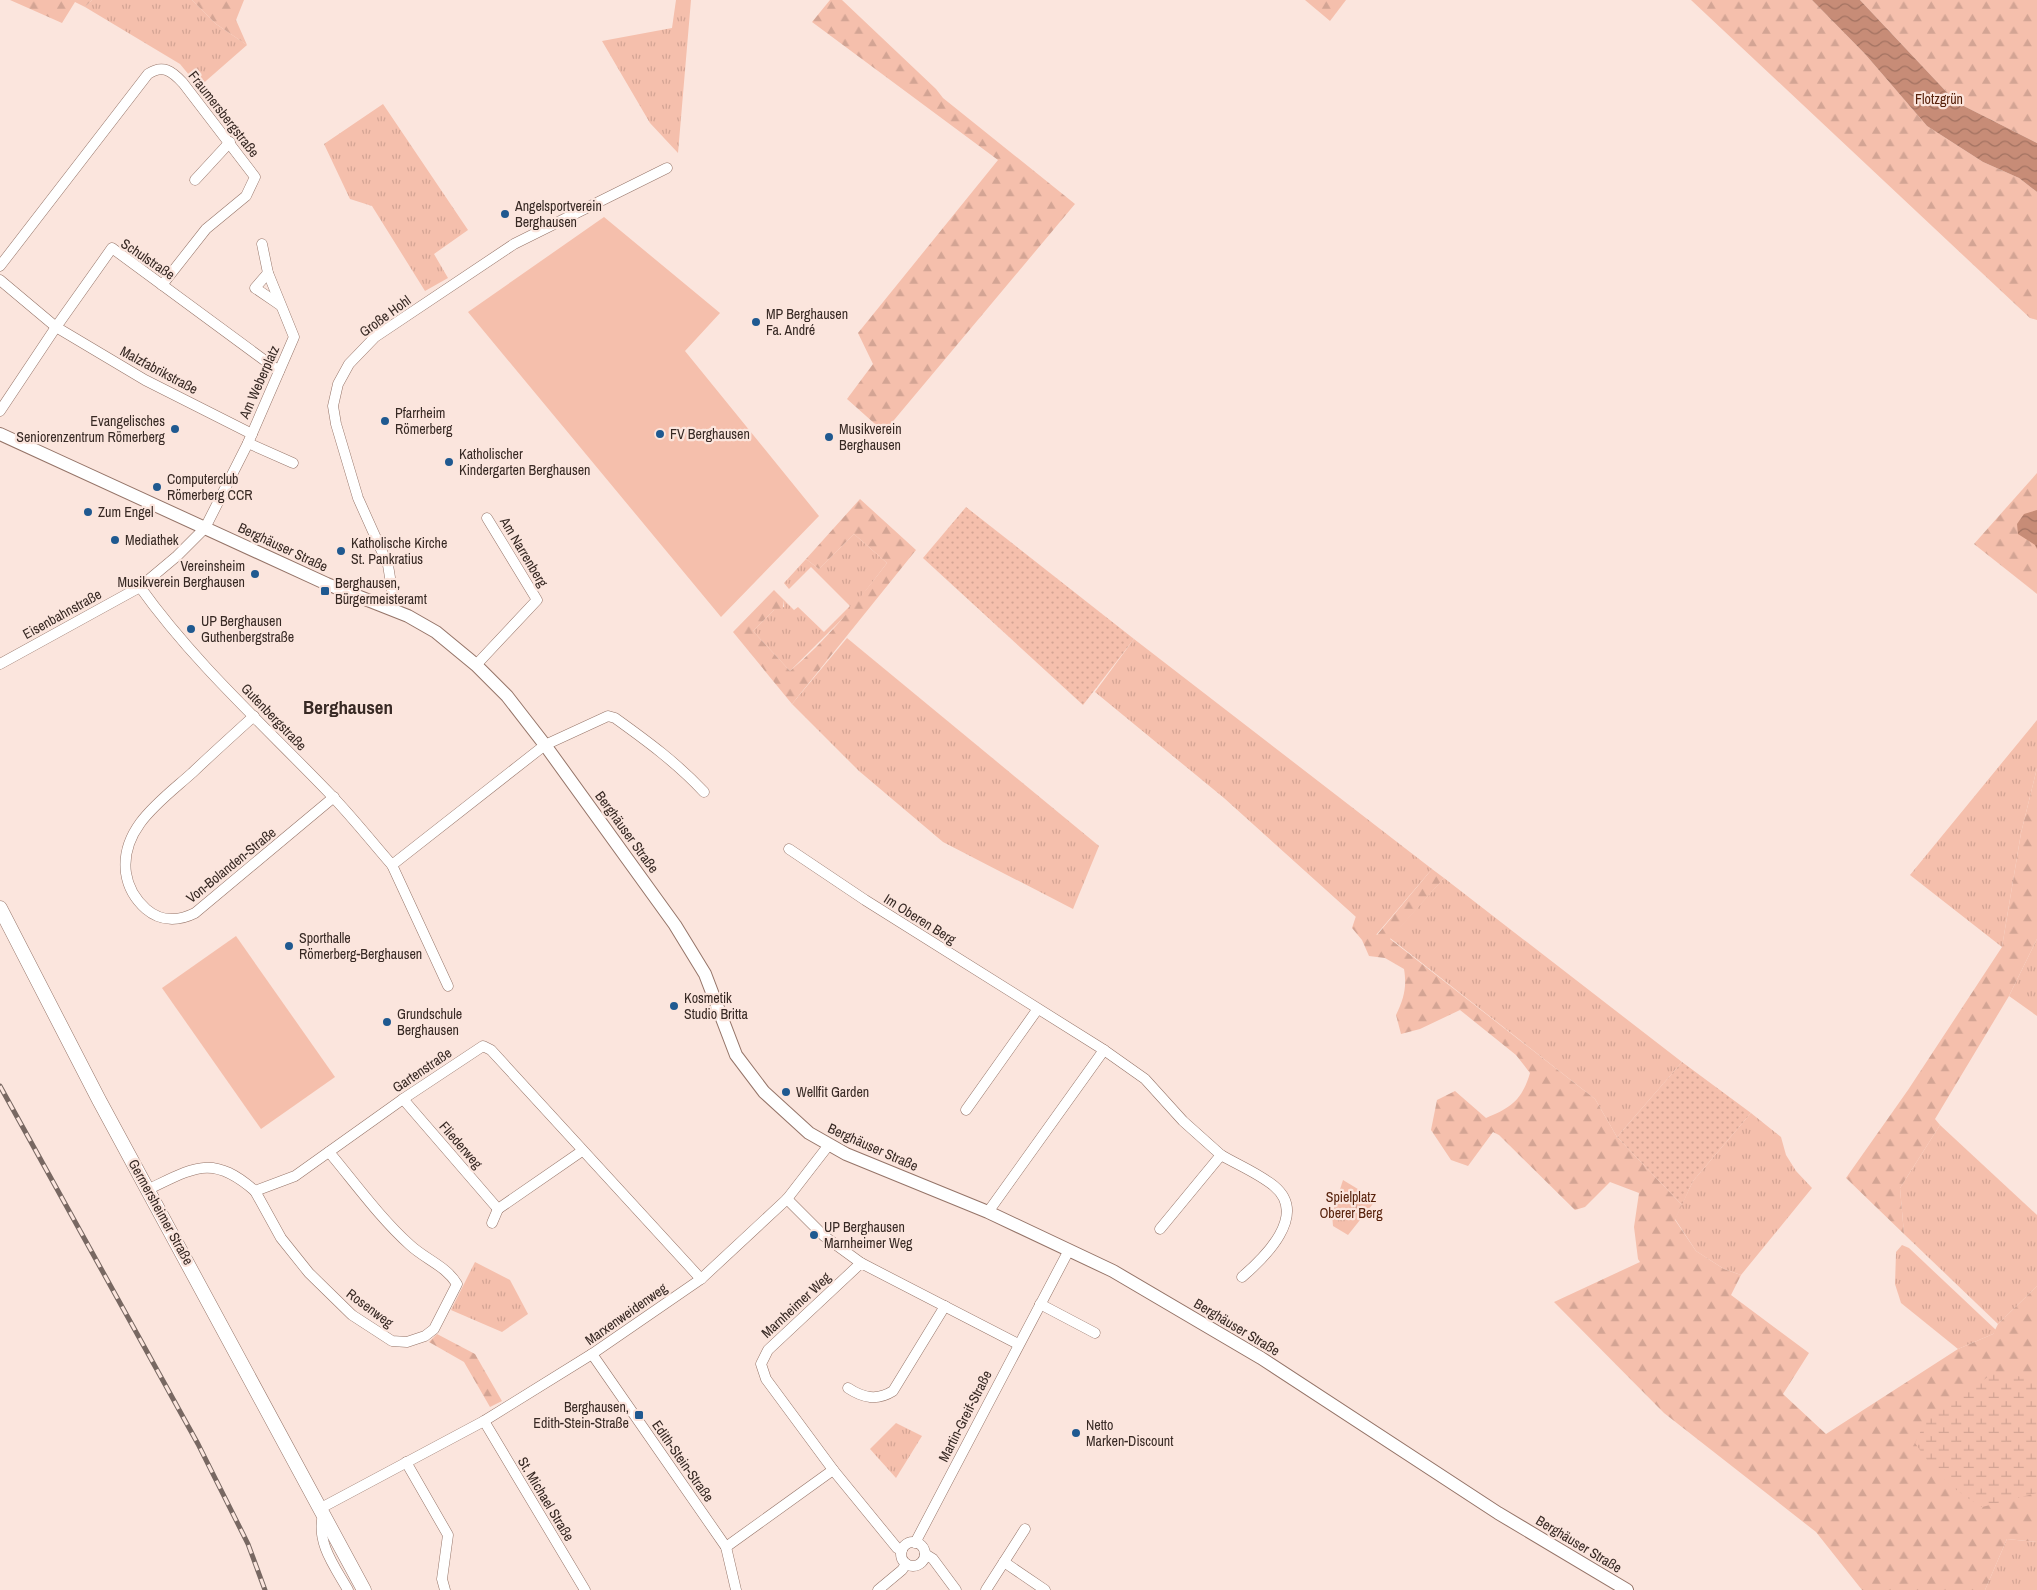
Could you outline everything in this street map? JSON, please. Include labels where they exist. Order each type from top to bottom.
[{"type":"main road","name":"Germersheimer Straße","points":[[0,908],[99,1100],[149,1189],[364,1590]]},
{"type":"street","name":"Fraumersbergstraße","points":[[0,266],[148,74],[156,69],[165,68],[174,73],[230,142],[255,177],[246,196],[206,229],[162,285]]},
{"type":"street","points":[[195,180],[230,142]]},
{"type":"street","name":"Große Hohl","points":[[388,608],[392,599],[388,565],[358,498],[336,424],[333,406],[338,384],[349,364],[375,337],[514,244],[667,168]]},
{"type":"street","name":"Am Weberplatz","points":[[205,528],[250,438],[294,337],[268,274],[262,244]]},
{"type":"street","name":"Schulstraße","points":[[0,411],[56,326],[112,248],[279,371]]},
{"type":"street","points":[[268,274],[255,288],[280,305]]},
{"type":"street","name":"Malzfabrikstraße","points":[[0,280],[56,326],[145,380],[250,438]]},
{"type":"street","name":"Berghäuser Straße","points":[[0,434],[327,584],[408,616],[436,632],[476,665],[507,696],[639,874],[705,974],[736,1055],[764,1092],[802,1128],[828,1146],[988,1212],[1113,1271],[1261,1358],[1498,1513],[1627,1590]]},
{"type":"street","points":[[250,438],[293,463]]},
{"type":"street","name":"Am Narrenberg","points":[[476,665],[537,600],[487,518]]},
{"type":"street","name":"Eisenbahnstraße","points":[[0,664],[140,587],[177,556],[205,528]]},
{"type":"street","name":"Gutenbergstraße","points":[[140,587],[154,606],[254,716],[334,797],[392,865],[448,986]]},
{"type":"street","name":"Von-Bolanden-Straße","points":[[254,716],[151,810],[136,830],[129,844],[125,865],[127,879],[140,904],[151,914],[170,920],[190,915],[334,797]]},
{"type":"street","points":[[392,865],[545,745],[608,716],[615,718],[658,749],[681,768],[704,792]]},
{"type":"street","name":"Im Oberen Berg","points":[[789,849],[1037,1010],[1104,1050],[1145,1079],[1183,1121],[1221,1154],[1274,1186],[1283,1196],[1287,1212],[1280,1234],[1264,1258],[1242,1277]]},
{"type":"street","points":[[966,1110],[1037,1010]]},
{"type":"street","name":"Gartenstraße","points":[[256,1191],[295,1176],[403,1099],[482,1046],[492,1050],[582,1151],[701,1279]]},
{"type":"street","points":[[988,1212],[1104,1050]]},
{"type":"street","name":"Fliederweg","points":[[403,1099],[498,1209]]},
{"type":"street","name":"Marxenweidenweg","points":[[322,1512],[406,1462],[484,1421],[592,1354],[701,1279],[787,1199],[828,1146]]},
{"type":"street","points":[[492,1223],[498,1209],[582,1151]]},
{"type":"street","name":"Rosenweg","points":[[256,1191],[282,1238],[309,1273],[352,1315],[392,1341],[407,1342],[425,1336],[434,1329],[457,1284],[451,1275],[411,1246],[388,1223],[329,1152]]},
{"type":"street","points":[[1160,1229],[1221,1154]]},
{"type":"street","points":[[149,1189],[192,1168],[218,1167],[241,1178],[256,1191]]},
{"type":"street","points":[[787,1199],[824,1236],[861,1263],[1018,1344]]},
{"type":"street","name":"Martin-Greif-Straße","points":[[915,1542],[1069,1250]]},
{"type":"street","name":"Marnheimer Weg","points":[[861,1263],[768,1350],[761,1364],[766,1379],[833,1470],[897,1548],[902,1550]]},
{"type":"street","points":[[1040,1304],[1095,1333]]},
{"type":"street","points":[[848,1388],[860,1396],[882,1398],[893,1391],[945,1306]]},
{"type":"street","name":"Edith-Stein-Straße","points":[[592,1354],[726,1547],[736,1590]]},
{"type":"street","name":"St. Michael Straße","points":[[484,1421],[585,1590]]},
{"type":"street","points":[[406,1462],[448,1536],[442,1579],[445,1590]]},
{"type":"street","points":[[726,1547],[833,1470]]},
{"type":"street","name":"Germersheimer Straße","points":[[322,1512],[321,1524],[324,1547],[348,1590]]},
{"type":"street","points":[[986,1590],[1025,1529]]},
{"type":"street","points":[[925,1554],[920,1564],[912,1566],[906,1564],[902,1559],[902,1550],[908,1544],[915,1542],[922,1546],[925,1554],[937,1564],[956,1590]]},
{"type":"street","points":[[1004,1562],[1045,1590]]},
{"type":"street","points":[[878,1590],[902,1570],[906,1564]]},
{"type":"green space","points":[[10,0],[92,0],[85,7],[75,2],[62,23]]},
{"type":"green space","points":[[92,0],[192,0],[216,24],[247,45],[199,87],[180,64],[85,7]]},
{"type":"green space","points":[[192,0],[244,0],[236,20],[247,45],[216,24]]},
{"type":"green space","points":[[676,0],[691,0],[678,153],[650,123],[602,41],[672,28]]},
{"type":"green space","points":[[830,0],[842,0],[936,89],[943,98],[1075,204],[884,432],[847,399],[873,364],[858,333],[998,160],[812,22]]},
{"type":"green space","points":[[1305,0],[1346,0],[1330,21]]},
{"type":"green space","points":[[1691,0],[1812,0],[1865,54],[1927,126],[1983,162],[2019,178],[2037,192],[2037,320],[2030,318]]},
{"type":"green space","points":[[1860,0],[2037,0],[2037,143],[1956,102]]},
{"type":"green space","points":[[383,104],[468,230],[434,254],[448,278],[425,291],[372,206],[350,199],[324,144]]},
{"type":"green space","name":"FV Berghausen","points":[[604,217],[720,313],[685,351],[819,516],[721,617],[468,312]]},
{"type":"green space","points":[[2037,473],[2037,594],[1974,544]]},
{"type":"green space","points":[[860,499],[916,550],[792,704],[733,632],[774,590],[784,600],[782,614],[774,610],[753,631],[790,671],[829,633],[887,563],[854,534],[819,569],[806,559]]},
{"type":"green space","points":[[966,507],[1134,639],[1083,705],[923,558]]},
{"type":"green space","points":[[854,534],[887,563],[851,610],[790,671],[753,631],[774,610],[784,607],[784,600],[794,610],[798,607],[824,632],[850,606],[811,567],[789,589],[784,583],[806,559],[819,569]]},
{"type":"green space","points":[[847,638],[1099,846],[1073,909],[943,842],[859,771],[792,704]]},
{"type":"green space","points":[[1134,639],[1432,869],[1376,935],[1224,798],[1095,692]]},
{"type":"green space","points":[[2037,720],[2037,768],[2021,833],[2002,947],[1910,875]]},
{"type":"green space","points":[[2037,768],[2037,939],[2009,996],[1935,1119],[1940,1125],[1900,1188],[1904,1234],[1846,1178],[1908,1090],[2002,947],[2021,833]]},
{"type":"green space","points":[[1432,869],[1444,878],[1390,939],[1595,1099],[1617,1137],[1682,1205],[1675,1220],[1696,1251],[1724,1269],[1741,1275],[1731,1295],[1809,1353],[1783,1394],[1826,1434],[1958,1349],[1993,1334],[1998,1324],[2037,1286],[2037,1542],[2007,1539],[1985,1590],[1862,1590],[1816,1532],[1664,1413],[1554,1302],[1640,1262],[1634,1227],[1639,1193],[1610,1182],[1585,1207],[1575,1210],[1499,1135],[1493,1132],[1468,1166],[1451,1160],[1431,1130],[1437,1100],[1455,1091],[1486,1118],[1502,1111],[1514,1102],[1523,1090],[1530,1073],[1516,1055],[1460,1010],[1420,1029],[1401,1034],[1396,1015],[1404,992],[1404,969],[1385,958],[1369,956],[1362,940],[1352,928],[1356,916],[1377,935]]},
{"type":"green space","points":[[1444,878],[1682,1062],[1617,1137],[1595,1099],[1390,938]]},
{"type":"green space","points":[[236,936],[335,1077],[261,1129],[162,988]]},
{"type":"green space","points":[[2037,939],[2037,1016],[2009,996]]},
{"type":"green space","points":[[1682,1062],[1751,1113],[1693,1181],[1682,1205],[1617,1137]]},
{"type":"green space","points":[[1751,1113],[1781,1137],[1786,1155],[1796,1171],[1812,1188],[1741,1275],[1724,1269],[1696,1251],[1675,1219],[1693,1181]]},
{"type":"green space","points":[[1940,1125],[2037,1215],[2037,1286],[1998,1324],[1904,1234],[1900,1188]]},
{"type":"green space","name":"Spielplatz Oberer Berg","points":[[1343,1180],[1376,1200],[1348,1235],[1333,1226],[1332,1214]]},
{"type":"green space","points":[[1902,1245],[1909,1248],[1996,1330],[1993,1334],[1958,1349],[1901,1303],[1895,1284],[1896,1252]]},
{"type":"green space","points":[[475,1262],[510,1280],[528,1314],[502,1332],[451,1310]]},
{"type":"green space","points":[[437,1334],[475,1354],[502,1401],[490,1407],[464,1362],[429,1342]]},
{"type":"green space","points":[[1995,1372],[2022,1377],[2037,1386],[2037,1493],[1982,1507],[1944,1480],[1915,1443],[1926,1420]]},
{"type":"green space","points":[[896,1423],[922,1436],[896,1478],[870,1449]]},
{"type":"green space","points":[[2007,1539],[2037,1542],[2037,1590],[1985,1590]]},
{"type":"water","points":[[1812,0],[1860,0],[1956,102],[2037,143],[2037,192],[2019,178],[1983,162],[1927,126],[1865,54]]},
{"type":"water","points":[[2037,510],[2037,549],[2035,545],[2018,534],[2017,524],[2024,514]]},
{"type":"railway","points":[[0,1086],[198,1444],[248,1544],[265,1590]]},
{"type":"place","name":"Angelsportverein Berghausen","points":[[505,214]]},
{"type":"place","name":"MP Berghausen Fa. André","points":[[756,322]]},
{"type":"place","name":"Pfarrheim Römerberg","points":[[385,421]]},
{"type":"place","name":"Evangelisches Seniorenzentrum Römerberg","points":[[175,429]]},
{"type":"place","name":"FV Berghausen","points":[[660,434]]},
{"type":"place","name":"Musikverein Berghausen","points":[[829,437]]},
{"type":"place","name":"Katholischer Kindergarten Berghausen","points":[[449,462]]},
{"type":"place","name":"Computerclub Römerberg CCR","points":[[157,487]]},
{"type":"place","name":"Zum Engel","points":[[88,512]]},
{"type":"place","name":"Mediathek","points":[[115,540]]},
{"type":"place","name":"Katholische Kirche St. Pankratius","points":[[341,551]]},
{"type":"place","name":"Vereinsheim Musikverein Berghausen","points":[[255,574]]},
{"type":"place","name":"Berghausen, Bürgermeisteramt","points":[[325,591]]},
{"type":"place","name":"UP Berghausen Guthenbergstraße","points":[[191,629]]},
{"type":"place","name":"Sporthalle Römerberg-Berghausen","points":[[289,946]]},
{"type":"place","name":"Kosmetik Studio Britta","points":[[674,1006]]},
{"type":"place","name":"Grundschule Berghausen","points":[[387,1022]]},
{"type":"place","name":"Wellfit Garden","points":[[786,1092]]},
{"type":"place","name":"UP Berghausen Marnheimer Weg","points":[[814,1235]]},
{"type":"place","name":"Berghausen, Edith-Stein-Straße","points":[[639,1415]]},
{"type":"place","name":"Netto Marken-Discount","points":[[1076,1433]]},
{"type":"district","name":"Berghausen","points":[[348,707]]},
{"type":"park label","name":"Flotzgrün","points":[[1939,99]]}]
